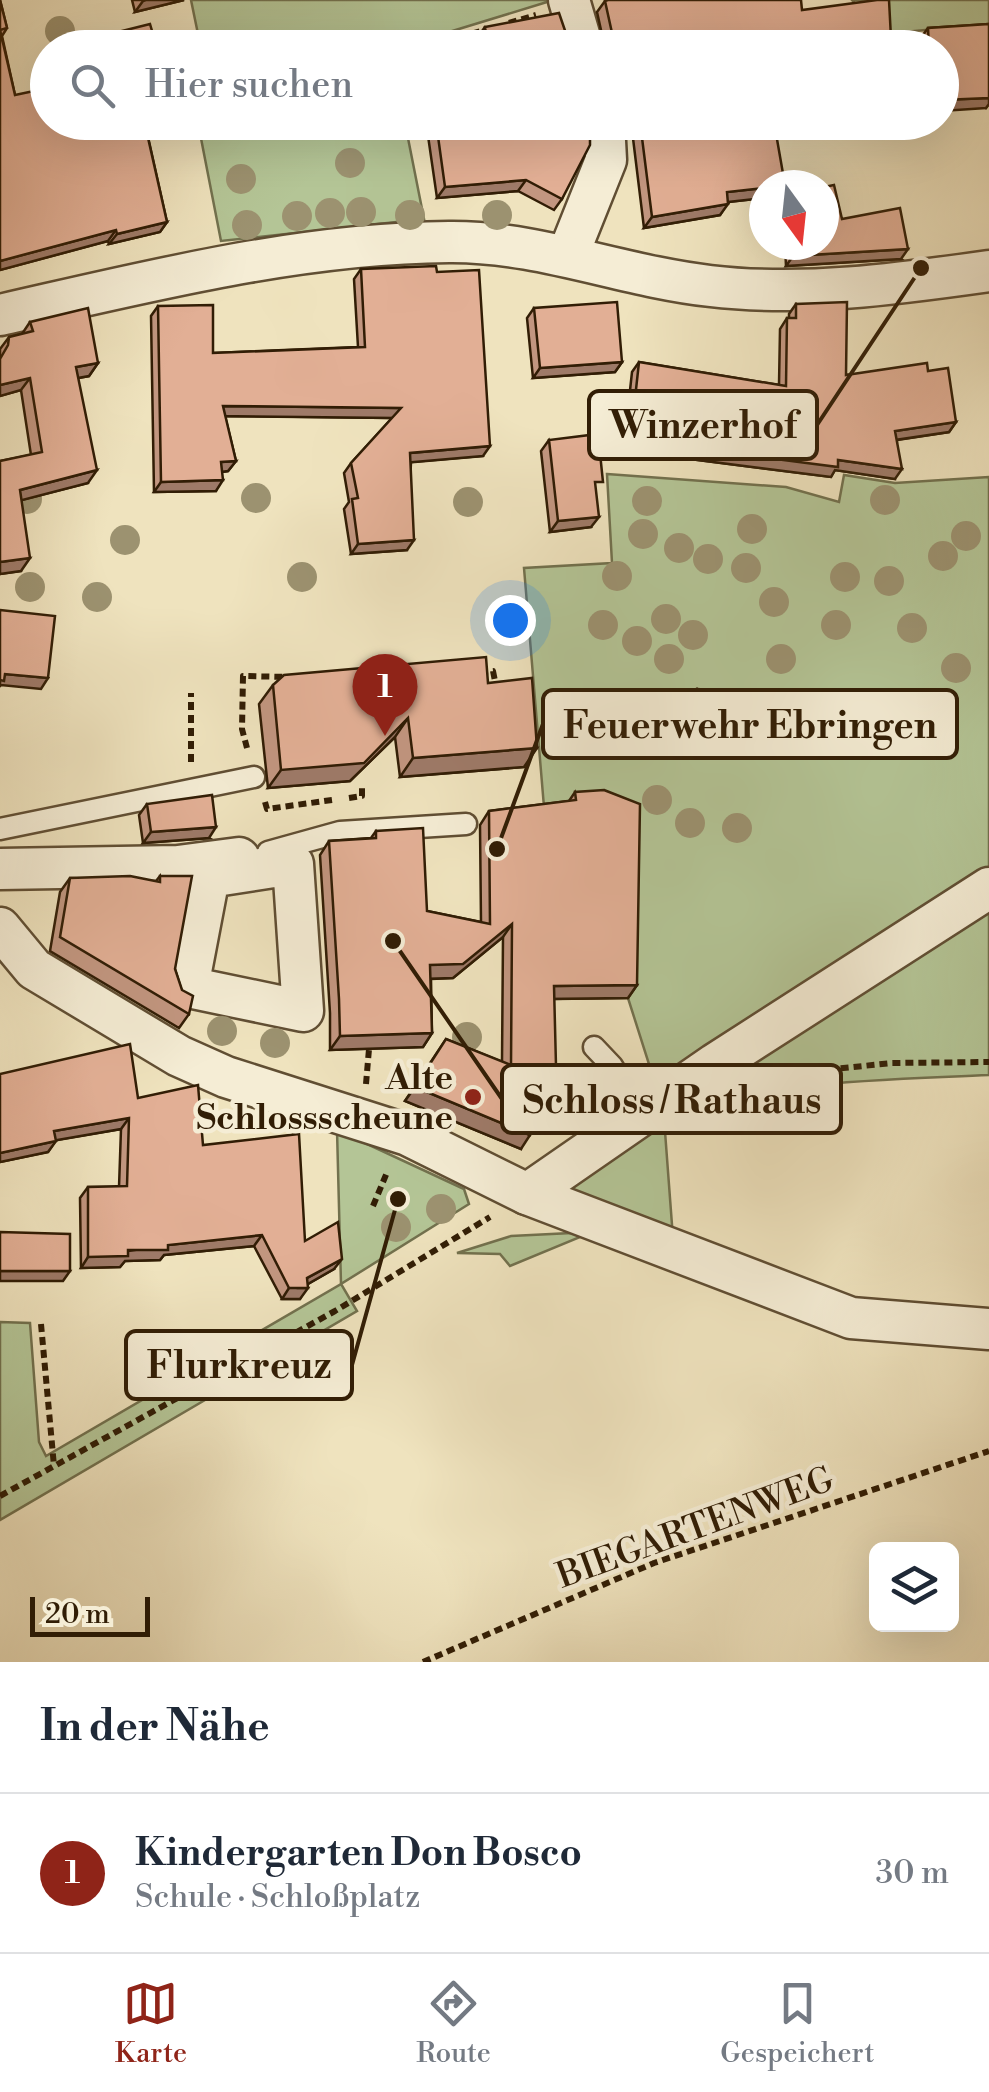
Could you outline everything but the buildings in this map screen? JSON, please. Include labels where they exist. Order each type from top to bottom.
[{"type":"street","points":[[570,3],[578,30]]},
{"type":"street","points":[[568,255],[606,160],[605,140]]},
{"type":"street","points":[[2,306],[346,250],[448,242],[568,255],[662,278],[776,291],[989,271]]},
{"type":"street","points":[[0,869],[260,863]]},
{"type":"street","points":[[527,1194],[715,1064],[989,888]]},
{"type":"street","points":[[0,928],[34,969],[179,1056],[226,1077],[408,1135],[527,1194],[851,1318],[989,1330]]},
{"type":"lane","points":[[0,829],[254,776]]},
{"type":"lane","points":[[260,863],[340,832],[466,824]]},
{"type":"lane","points":[[594,1046],[642,1115]]},
{"type":"path","points":[[481,30],[570,3]]},
{"type":"path","points":[[474,672],[492,671],[500,704]]},
{"type":"path","points":[[254,776],[242,729],[243,676],[292,678]]},
{"type":"path","points":[[184,792],[193,752],[191,693]]},
{"type":"path","points":[[268,809],[362,796],[362,786]]},
{"type":"path","points":[[365,1094],[368,1048]]},
{"type":"path","points":[[715,1064],[761,1076],[892,1064],[989,1062]]},
{"type":"path","points":[[373,1206],[386,1175]]},
{"type":"path","points":[[0,1496],[334,1311],[527,1194]]},
{"type":"path","points":[[42,1324],[54,1466]]},
{"type":"path","name":"BIEGARTENWEG","points":[[423,1662],[654,1563],[989,1451]]},
{"type":"green space","points":[[191,0],[547,0],[456,30],[197,30]]},
{"type":"green space","points":[[852,0],[989,0],[989,24],[879,30]]},
{"type":"green space","points":[[201,140],[408,140],[424,219],[221,241]]},
{"type":"green space","points":[[607,474],[786,487],[839,502],[844,475],[895,483],[989,477],[989,1075],[783,1089],[702,1105],[664,1118],[675,1265],[587,1234],[510,1266],[500,1254],[457,1253],[511,1236],[571,1233],[572,1185],[655,1083],[628,998],[544,807],[524,568],[612,563]]},
{"type":"green space","points":[[337,1130],[464,1189],[469,1204],[341,1284]]},
{"type":"green space","points":[[341,1284],[357,1311],[0,1520],[0,1322],[30,1323],[39,1442],[46,1456]]},
{"type":"place","name":"Winzerhof","points":[[921,268]]},
{"type":"place","name":"Kindergarten Don Bosco","points":[[385,736]]},
{"type":"place","name":"Feuerwehr Ebringen","points":[[497,849]]},
{"type":"place","name":"Schloss / Rathaus","points":[[393,941]]},
{"type":"place","name":"Alte Schlossscheune","points":[[473,1097]]},
{"type":"place","name":"Flurkreuz","points":[[398,1199]]}]
